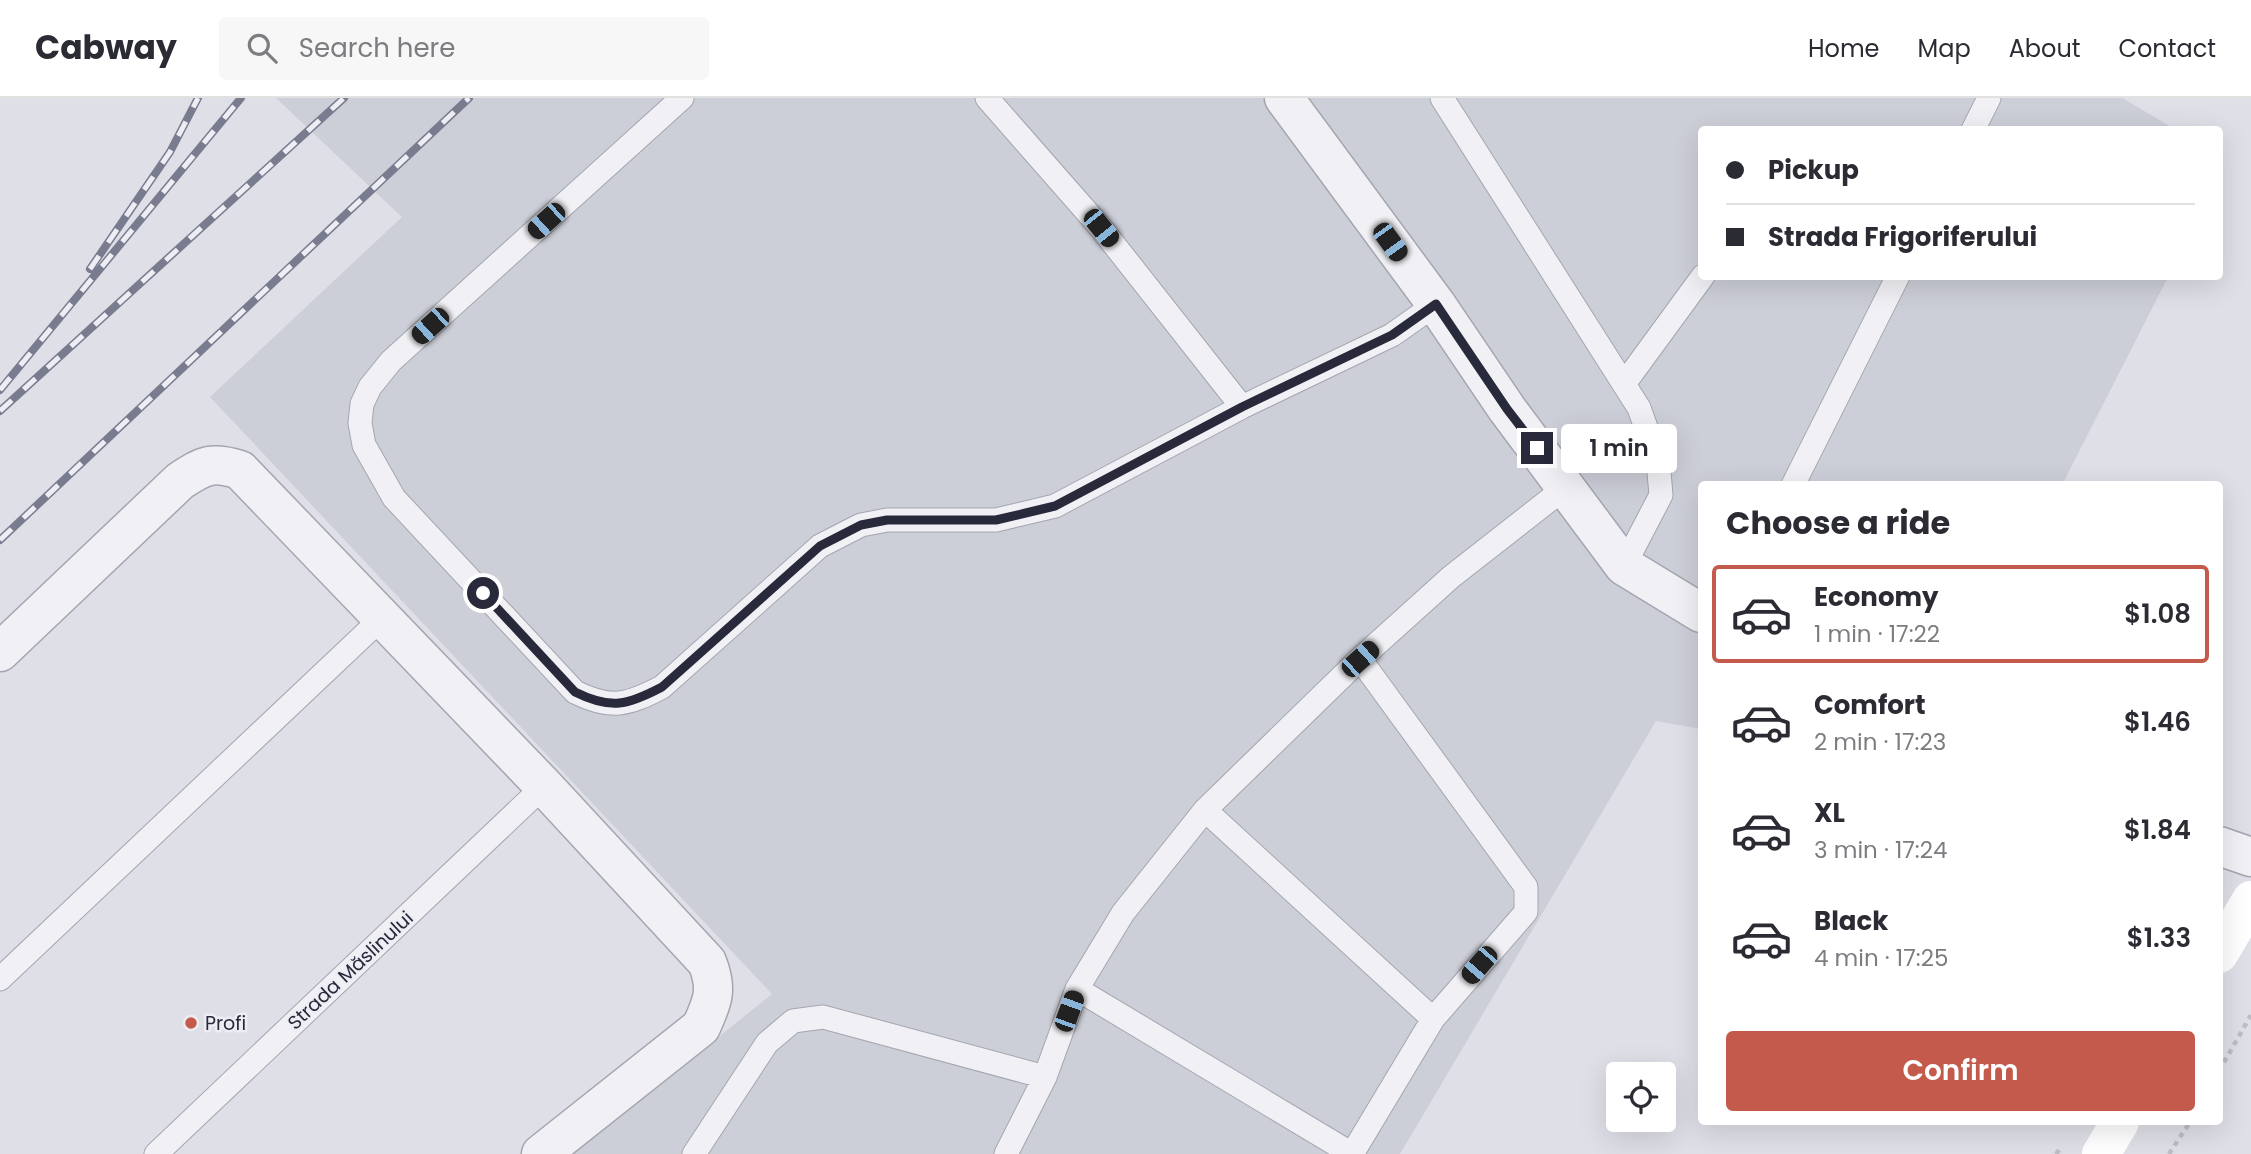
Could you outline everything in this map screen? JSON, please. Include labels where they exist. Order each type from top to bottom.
[{"type":"street","points":[[1284,98],[1436,304],[1507,409],[1624,566],[1698,611]]},
{"type":"street","points":[[0,652],[180,481],[201,467],[220,463],[240,471],[544,786],[706,961],[714,980],[712,1003],[701,1027],[541,1154]]},
{"type":"street","points":[[2223,847],[2251,857]]},
{"type":"street","points":[[2223,947],[2251,900]]},
{"type":"street","points":[[2101,1154],[2118,1125]]},
{"type":"lane","points":[[682,98],[391,361],[370,387],[362,404],[360,423],[364,445],[394,498],[575,692],[595,702],[617,705],[640,699],[662,687],[820,546],[861,525],[887,520],[996,520],[1055,506],[1242,407],[1392,335],[1436,304]]},
{"type":"lane","points":[[987,98],[1101,228],[1242,407]]},
{"type":"lane","points":[[1442,98],[1639,408],[1658,461],[1661,495],[1624,566]]},
{"type":"lane","points":[[1975,126],[1989,98]]},
{"type":"lane","points":[[1624,384],[1700,280]]},
{"type":"lane","points":[[1795,481],[1896,280]]},
{"type":"lane","points":[[1006,1154],[1045,1077],[1077,989],[1123,913],[1205,810],[1360,659],[1451,578],[1566,487]]},
{"type":"lane","points":[[0,979],[382,618]]},
{"type":"lane","points":[[1077,989],[1352,1154],[1433,1018],[1525,912],[1526,887],[1360,659]]},
{"type":"lane","name":"Strada Măslinului","points":[[156,1154],[544,786]]},
{"type":"lane","points":[[1205,810],[1433,1018]]},
{"type":"lane","points":[[694,1154],[767,1043],[793,1021],[822,1017],[1045,1077]]},
{"type":"path","points":[[2223,1064],[2251,1015]]},
{"type":"path","points":[[2169,1154],[2188,1125]]},
{"type":"shaded area","points":[[276,98],[2122,98],[2170,126],[1698,126],[1698,280],[2166,280],[2064,481],[1698,481],[1698,728],[1656,721],[1400,1154],[573,1154],[772,994],[210,397],[402,217]]},
{"type":"railway","points":[[90,269],[170,152],[198,98]]},
{"type":"railway","points":[[0,390],[241,98]]},
{"type":"railway","points":[[0,411],[344,98]]},
{"type":"railway","points":[[0,540],[469,98]]},
{"type":"place","name":"Profi","points":[[191,1023]]},
{"type":"route","points":[[483,593],[575,692],[595,702],[617,705],[640,699],[662,687],[820,546],[861,525],[887,520],[996,520],[1055,506],[1242,407],[1392,335],[1436,304],[1507,409],[1537,448]]}]
